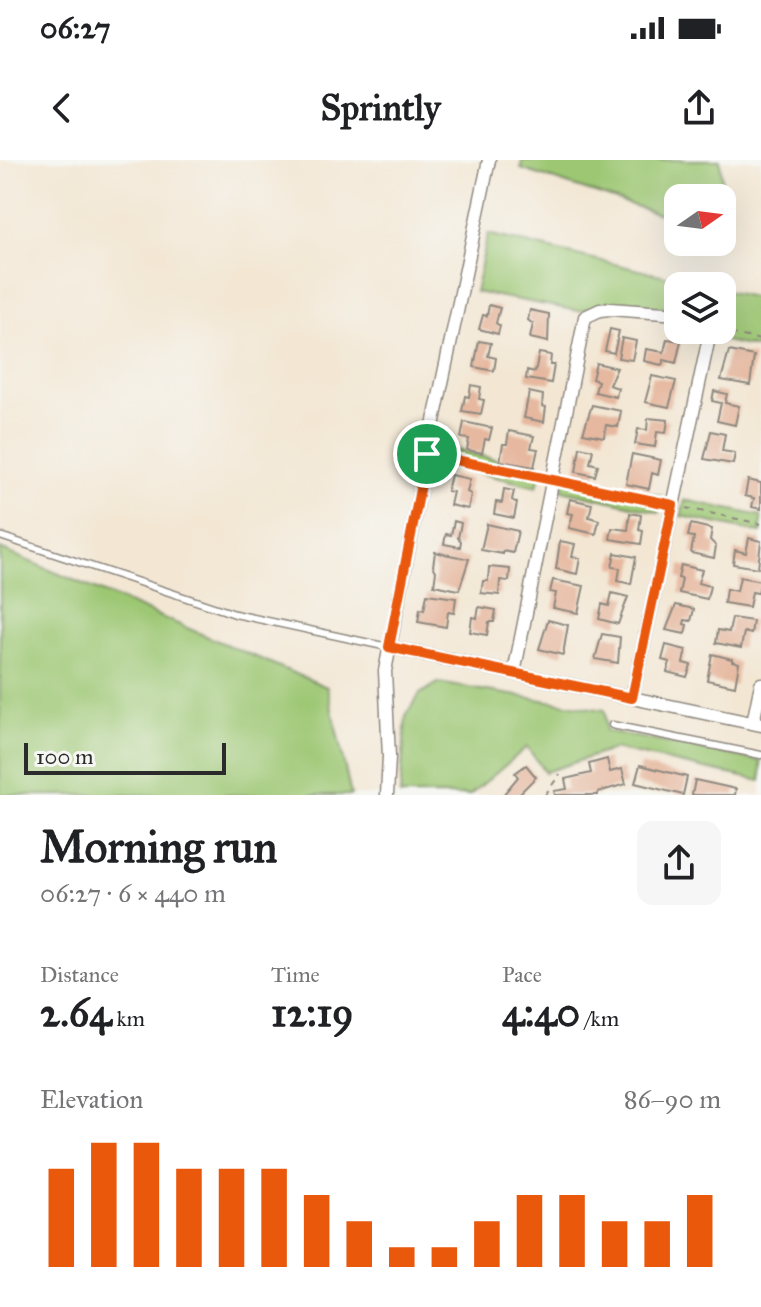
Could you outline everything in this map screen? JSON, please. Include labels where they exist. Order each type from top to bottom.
[{"type":"street","points":[[387,795],[388,735],[384,688],[389,647],[489,160]]},
{"type":"street","points":[[514,673],[585,317],[610,309],[664,313]]},
{"type":"street","points":[[632,698],[708,344]]},
{"type":"street","points":[[389,647],[757,724],[761,684]]},
{"type":"lane","points":[[0,536],[235,614],[389,647]]},
{"type":"lane","points":[[612,725],[761,755]]},
{"type":"path","points":[[736,335],[761,340]]},
{"type":"path","points":[[427,454],[761,524]]},
{"type":"path","points":[[545,795],[560,774]]},
{"type":"green space","points":[[522,160],[720,160],[722,184],[664,184],[664,215],[521,169]]},
{"type":"green space","points":[[488,234],[664,276],[664,308],[609,302],[579,311],[475,292]]},
{"type":"green space","points":[[736,293],[761,299],[761,349],[736,344]]},
{"type":"green space","points":[[444,447],[541,470],[537,487],[440,464]]},
{"type":"green space","points":[[565,475],[662,496],[659,512],[562,490]]},
{"type":"green space","points":[[685,500],[761,516],[761,533],[681,516]]},
{"type":"green space","points":[[0,549],[327,687],[351,795],[0,795]]},
{"type":"green space","points":[[438,683],[605,710],[606,731],[761,761],[761,781],[614,749],[545,772],[527,747],[470,795],[400,795],[406,716],[420,694]]},
{"type":"building","points":[[489,305],[500,308],[496,323],[500,326],[498,334],[479,329]]},
{"type":"building","points":[[530,310],[549,314],[548,342],[530,338],[533,324],[528,320]]},
{"type":"building","points":[[610,329],[619,331],[614,353],[605,351]]},
{"type":"building","points":[[622,338],[636,341],[632,360],[618,358]]},
{"type":"building","points":[[479,341],[491,343],[488,356],[496,358],[494,371],[474,367]]},
{"type":"building","points":[[666,344],[680,344],[676,363],[664,360],[662,365],[644,361],[646,349],[664,352]]},
{"type":"building","points":[[729,351],[754,356],[750,385],[721,380]]},
{"type":"building","points":[[539,353],[551,355],[550,365],[554,365],[551,383],[526,379],[527,370],[535,372]]},
{"type":"building","points":[[596,363],[617,368],[609,385],[618,388],[616,397],[595,392],[598,381],[592,379]]},
{"type":"building","points":[[652,376],[676,381],[669,407],[645,402]]},
{"type":"building","points":[[471,385],[481,387],[479,399],[484,400],[481,414],[462,411]]},
{"type":"building","points":[[714,391],[727,394],[725,403],[739,406],[735,425],[717,421],[721,403],[712,401]]},
{"type":"building","points":[[529,392],[543,395],[542,406],[546,407],[544,422],[524,418]]},
{"type":"building","points":[[592,405],[621,411],[618,427],[606,425],[604,437],[583,433]]},
{"type":"building","points":[[648,418],[668,420],[666,433],[657,432],[655,447],[635,444],[638,429],[647,430]]},
{"type":"building","points":[[464,422],[492,428],[489,440],[485,439],[482,453],[467,450],[469,439],[461,438]]},
{"type":"building","points":[[509,431],[534,436],[531,448],[538,449],[534,467],[500,461]]},
{"type":"building","points":[[711,431],[725,434],[722,451],[735,453],[733,464],[704,459]]},
{"type":"building","points":[[580,447],[593,450],[590,463],[598,465],[595,476],[576,472]]},
{"type":"building","points":[[632,454],[661,460],[658,475],[652,473],[649,489],[626,484]]},
{"type":"building","points":[[451,475],[470,479],[468,509],[450,505],[453,492],[447,491]]},
{"type":"building","points":[[748,480],[761,483],[761,509],[752,507],[754,498],[745,496]]},
{"type":"building","points":[[504,489],[514,491],[512,500],[517,503],[514,518],[494,514],[496,502],[502,503]]},
{"type":"building","points":[[570,499],[592,504],[589,517],[599,520],[596,534],[569,528],[573,514],[567,513]]},
{"type":"building","points":[[630,513],[641,515],[641,544],[610,539],[612,528],[628,530]]},
{"type":"building","points":[[454,521],[461,523],[460,547],[444,544],[446,534],[451,535]]},
{"type":"building","points":[[487,524],[518,531],[513,553],[481,550]]},
{"type":"building","points":[[691,524],[712,529],[710,540],[716,546],[714,558],[691,553],[694,537],[688,536]]},
{"type":"building","points":[[749,538],[761,541],[758,568],[733,564],[735,550],[746,553]]},
{"type":"building","points":[[560,541],[575,544],[572,557],[580,558],[577,574],[556,569]]},
{"type":"building","points":[[435,552],[469,559],[459,590],[434,585]]},
{"type":"building","points":[[615,553],[636,557],[631,584],[618,581],[620,568],[612,567]]},
{"type":"building","points":[[681,565],[702,570],[698,583],[710,586],[707,599],[679,593]]},
{"type":"building","points":[[489,567],[510,569],[509,581],[500,580],[499,595],[481,593],[483,581],[488,581]]},
{"type":"building","points":[[740,577],[761,581],[758,593],[752,592],[749,607],[724,603],[726,589],[737,591]]},
{"type":"building","points":[[553,580],[584,586],[578,613],[553,608],[556,593],[550,592]]},
{"type":"building","points":[[612,593],[628,597],[618,624],[599,619],[602,604],[609,606]]},
{"type":"building","points":[[427,594],[456,598],[454,613],[448,612],[446,627],[418,622]]},
{"type":"building","points":[[676,605],[694,609],[691,621],[685,620],[685,634],[666,630]]},
{"type":"building","points":[[479,607],[496,610],[494,622],[489,622],[487,635],[470,632],[472,617],[477,618]]},
{"type":"building","points":[[732,618],[753,621],[751,634],[744,632],[741,648],[716,643],[718,630],[729,632]]},
{"type":"building","points":[[548,620],[568,625],[563,655],[539,649]]},
{"type":"building","points":[[602,634],[620,637],[618,663],[595,659]]},
{"type":"building","points":[[666,645],[686,650],[683,663],[691,665],[687,677],[667,672],[670,662],[662,660]]},
{"type":"building","points":[[712,654],[739,663],[735,686],[707,680]]},
{"type":"building","points":[[607,759],[610,772],[622,769],[626,784],[598,792],[598,795],[555,795],[554,791],[567,789],[565,779],[591,773],[589,764]]},
{"type":"building","points":[[526,765],[536,777],[518,795],[503,795],[518,777],[515,773]]},
{"type":"building","points":[[640,765],[687,777],[683,795],[635,783]]},
{"type":"building","points":[[695,780],[736,789],[735,795],[692,795]]},
{"type":"route","points":[[427,454],[673,505],[632,698],[389,647],[427,454]]}]
